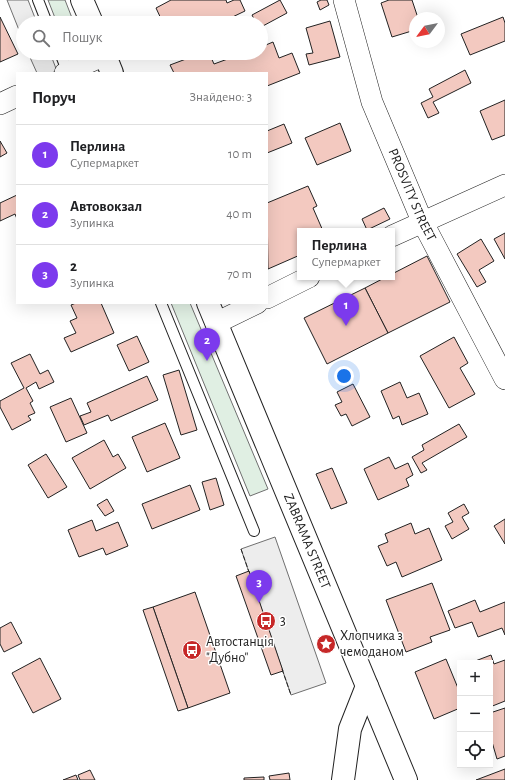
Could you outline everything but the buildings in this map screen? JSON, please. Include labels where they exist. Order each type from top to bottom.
[{"type":"main road","points":[[82,0],[89,16]]},
{"type":"main road","name":"ZABRAMA STREET","points":[[208,304],[406,780]]},
{"type":"main road","points":[[343,780],[350,729],[367,686]]},
{"type":"street","name":"PROSVITY STREET","points":[[344,0],[372,102],[422,221],[505,379]]},
{"type":"street","points":[[70,72],[107,60]]},
{"type":"street","points":[[0,104],[16,96]]},
{"type":"street","points":[[395,234],[422,221],[505,185]]},
{"type":"street","points":[[268,298],[303,280]]},
{"type":"street","points":[[216,323],[255,304]]},
{"type":"lane","points":[[38,0],[44,16]]},
{"type":"lane","points":[[62,60],[67,72]]},
{"type":"lane","points":[[162,304],[254,531]]},
{"type":"green space","points":[[48,0],[65,0],[71,16],[54,16]]},
{"type":"green space","points":[[171,304],[190,304],[268,489],[250,496]]},
{"type":"shaded area","points":[[7,0],[28,0],[34,16],[16,16],[16,22]]},
{"type":"shaded area","points":[[31,60],[53,60],[57,71],[54,72],[37,72]]},
{"type":"shaded area","points":[[275,537],[326,683],[291,695],[241,549]]},
{"type":"fence","points":[[241,549],[249,572]]},
{"type":"fence","points":[[282,669],[291,695]]},
{"type":"place","name":"Перлина","points":[[346,326]]},
{"type":"place","name":"Автовокзал","points":[[207,361]]},
{"type":"place","name":"2","points":[[259,603]]},
{"type":"place","name":"3","points":[[266,621]]},
{"type":"place","name":"Хлопчика з чемоданом","points":[[326,644]]},
{"type":"place","name":"Автостанція \"Дубно\"","points":[[192,650]]}]
